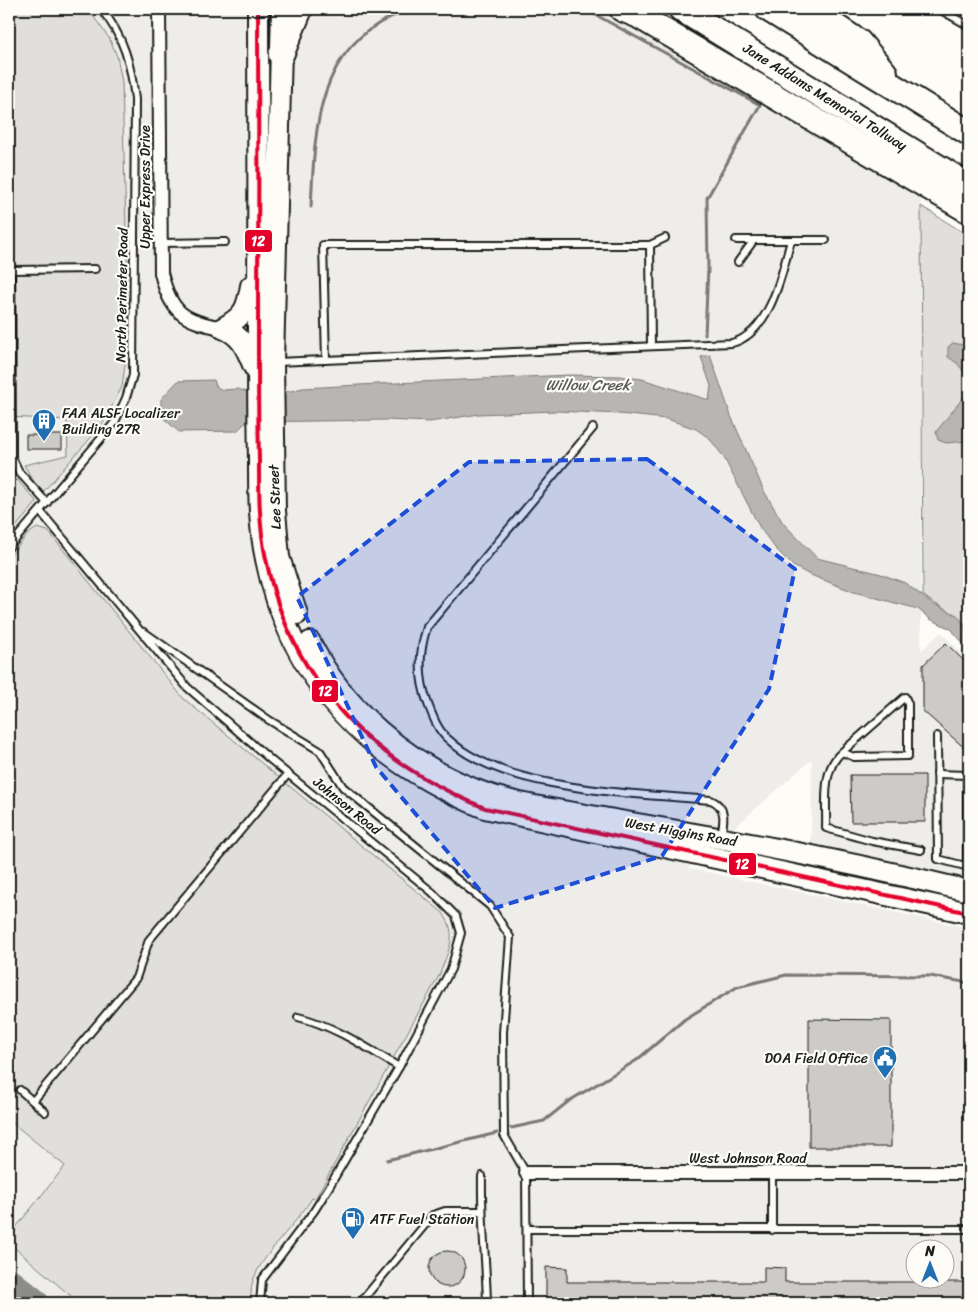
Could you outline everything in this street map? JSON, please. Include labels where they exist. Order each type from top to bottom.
[{"type":"highway","points":[[281,55],[300,9]]},
{"type":"highway","points":[[622,9],[637,15],[969,211]]},
{"type":"highway","name":"Jane Addams Memorial Tollway","points":[[681,9],[969,186]]},
{"type":"highway","points":[[768,9],[969,133]]},
{"type":"highway","points":[[809,9],[859,42],[903,93]]},
{"type":"main road","name":"Lee Street","points":[[258,9],[258,253],[266,423],[279,557],[299,619],[314,650],[331,677],[362,715],[387,737],[420,761],[476,790],[538,806]]},
{"type":"main road","points":[[281,55],[282,9]]},
{"type":"main road","name":"Lee Street","points":[[265,380],[281,55]]},
{"type":"main road","points":[[223,328],[238,319],[245,310],[258,253]]},
{"type":"main road","points":[[223,328],[232,331],[244,344],[265,380]]},
{"type":"main road","name":"Lee Street","points":[[266,423],[260,502],[266,558],[286,624],[316,679],[352,724],[381,751],[405,768],[454,796],[485,808],[518,817]]},
{"type":"main road","name":"West Higgins Road","points":[[538,806],[720,838],[969,892]]},
{"type":"main road","name":"West Higgins Road","points":[[518,817],[969,913]]},
{"type":"street","name":"Upper Express Drive","points":[[159,9],[161,273],[167,296],[180,313],[202,324],[223,328]]},
{"type":"street","name":"West Johnson Road","points":[[526,1173],[969,1172]]},
{"type":"lane","name":"North Perimeter Road","points":[[9,547],[115,422],[126,398],[133,375],[135,99],[130,64],[122,39],[101,9]]},
{"type":"lane","points":[[939,9],[969,26]]},
{"type":"lane","points":[[326,360],[323,245],[650,245],[664,238]]},
{"type":"lane","points":[[736,240],[826,240]]},
{"type":"lane","points":[[738,262],[754,240]]},
{"type":"lane","points":[[265,380],[326,360],[732,343],[742,340],[762,322],[784,267],[791,240]]},
{"type":"lane","points":[[160,243],[225,242]]},
{"type":"lane","points":[[650,245],[651,346]]},
{"type":"lane","points":[[47,503],[19,472],[12,457],[10,270],[95,269]]},
{"type":"lane","points":[[593,428],[427,627],[420,647],[420,671],[426,697],[435,722],[448,740],[469,755],[518,775],[570,786],[637,795],[711,800],[719,803],[724,812],[720,838]]},
{"type":"lane","name":"Johnson Road","points":[[40,511],[187,687],[288,774],[432,892],[456,916],[461,933],[451,970],[399,1067],[314,1211],[262,1280],[260,1303]]},
{"type":"lane","points":[[137,627],[269,720],[320,751],[343,787],[490,906],[510,937],[503,1033],[504,1135],[526,1173],[527,1303]]},
{"type":"lane","points":[[842,752],[854,758],[908,756],[908,704],[905,697],[842,752],[833,760],[828,773],[826,828],[872,841],[921,850]]},
{"type":"lane","points":[[937,736],[937,774],[938,859],[968,867],[967,775],[937,774]]},
{"type":"lane","points":[[33,1101],[136,978],[149,940],[288,774]]},
{"type":"lane","points":[[298,1017],[319,1022],[399,1067]]},
{"type":"lane","points":[[20,1090],[45,1112]]},
{"type":"lane","points":[[772,1173],[772,1230]]},
{"type":"lane","points":[[482,1176],[483,1242],[486,1255],[487,1303]]},
{"type":"lane","points":[[360,1303],[433,1215],[445,1211],[482,1212]]},
{"type":"lane","points":[[527,1229],[969,1230]]},
{"type":"highlighted area","points":[[647,459],[795,569],[769,689],[662,856],[495,908],[376,767],[297,597],[469,462]]},
{"type":"shaded area","points":[[9,9],[596,10],[645,34],[921,196],[921,651],[941,632],[969,660],[969,883],[811,849],[812,759],[688,868],[969,928],[969,1303],[9,1303]]},
{"type":"shaded area","points":[[9,9],[88,9],[109,38],[117,56],[122,82],[127,263],[127,350],[122,387],[102,425],[44,491],[37,487],[24,465],[68,455],[67,420],[9,417]]},
{"type":"shaded area","points":[[921,206],[969,236],[969,620],[967,627],[957,617],[923,595]]},
{"type":"shaded area","points":[[9,462],[20,483],[37,502],[9,535]]},
{"type":"shaded area","points":[[37,528],[48,531],[184,699],[443,913],[448,921],[451,936],[449,950],[440,974],[315,1199],[312,1198],[262,1263],[252,1284],[251,1303],[79,1303],[9,1243],[9,1236],[65,1166],[9,1120],[9,557],[28,534]]},
{"type":"water","points":[[953,343],[969,346],[969,378],[957,363],[948,357],[948,347]]},
{"type":"water","name":"Willow Creek","points":[[710,355],[731,416],[764,491],[783,523],[817,558],[881,574],[905,583],[933,604],[957,615],[969,630],[969,650],[951,629],[930,619],[918,609],[854,592],[793,566],[775,548],[760,528],[723,456],[709,438],[696,429],[667,419],[619,414],[556,411],[479,414],[430,422],[385,420],[246,422],[237,431],[179,432],[161,416],[161,399],[178,381],[214,380],[216,386],[222,390],[286,392],[303,388],[396,383],[569,375],[619,376],[642,379],[709,400],[711,386],[701,357]]},
{"type":"water","points":[[969,388],[969,441],[946,443],[938,440],[936,432]]},
{"type":"building","name":"FAA ALSF Localizer Building 27R","points":[[26,435],[62,435],[62,449],[26,449]]},
{"type":"building","points":[[946,643],[969,666],[969,752],[923,711],[923,665]]},
{"type":"building","points":[[850,775],[925,775],[925,822],[851,822]]},
{"type":"building","points":[[809,1019],[891,1020],[891,1147],[809,1147]]},
{"type":"building","points":[[447,1251],[460,1256],[465,1269],[460,1282],[447,1287],[434,1282],[429,1269],[434,1256]]},
{"type":"building","points":[[546,1267],[567,1268],[567,1282],[764,1282],[764,1267],[785,1268],[785,1282],[906,1282],[906,1290],[956,1290],[956,1282],[969,1282],[969,1303],[546,1303]]},
{"type":"waterway","points":[[311,207],[314,152],[318,125],[324,98],[333,74],[347,52],[366,33],[391,17],[420,9]]},
{"type":"waterway","points":[[585,9],[760,105],[707,198],[708,268],[705,335]]},
{"type":"waterway","points":[[511,1128],[544,1121],[569,1101],[637,1060],[685,1019],[737,987],[786,975],[930,976],[969,983]]},
{"type":"waterway","points":[[387,1160],[497,1133]]},
{"type":"taxiway","points":[[9,1283],[34,1303]]},
{"type":"transit line","name":"12","points":[[258,9],[258,394],[261,522],[266,559],[278,603],[295,644],[316,680],[342,713],[373,742],[407,767],[444,789],[485,808],[969,913]]},
{"type":"place","name":"FAA ALSF Localizer Building 27R","points":[[44,442]]},
{"type":"place","name":"DOA Field Office","points":[[885,1079]]},
{"type":"place","name":"ATF Fuel Station","points":[[353,1240]]}]
